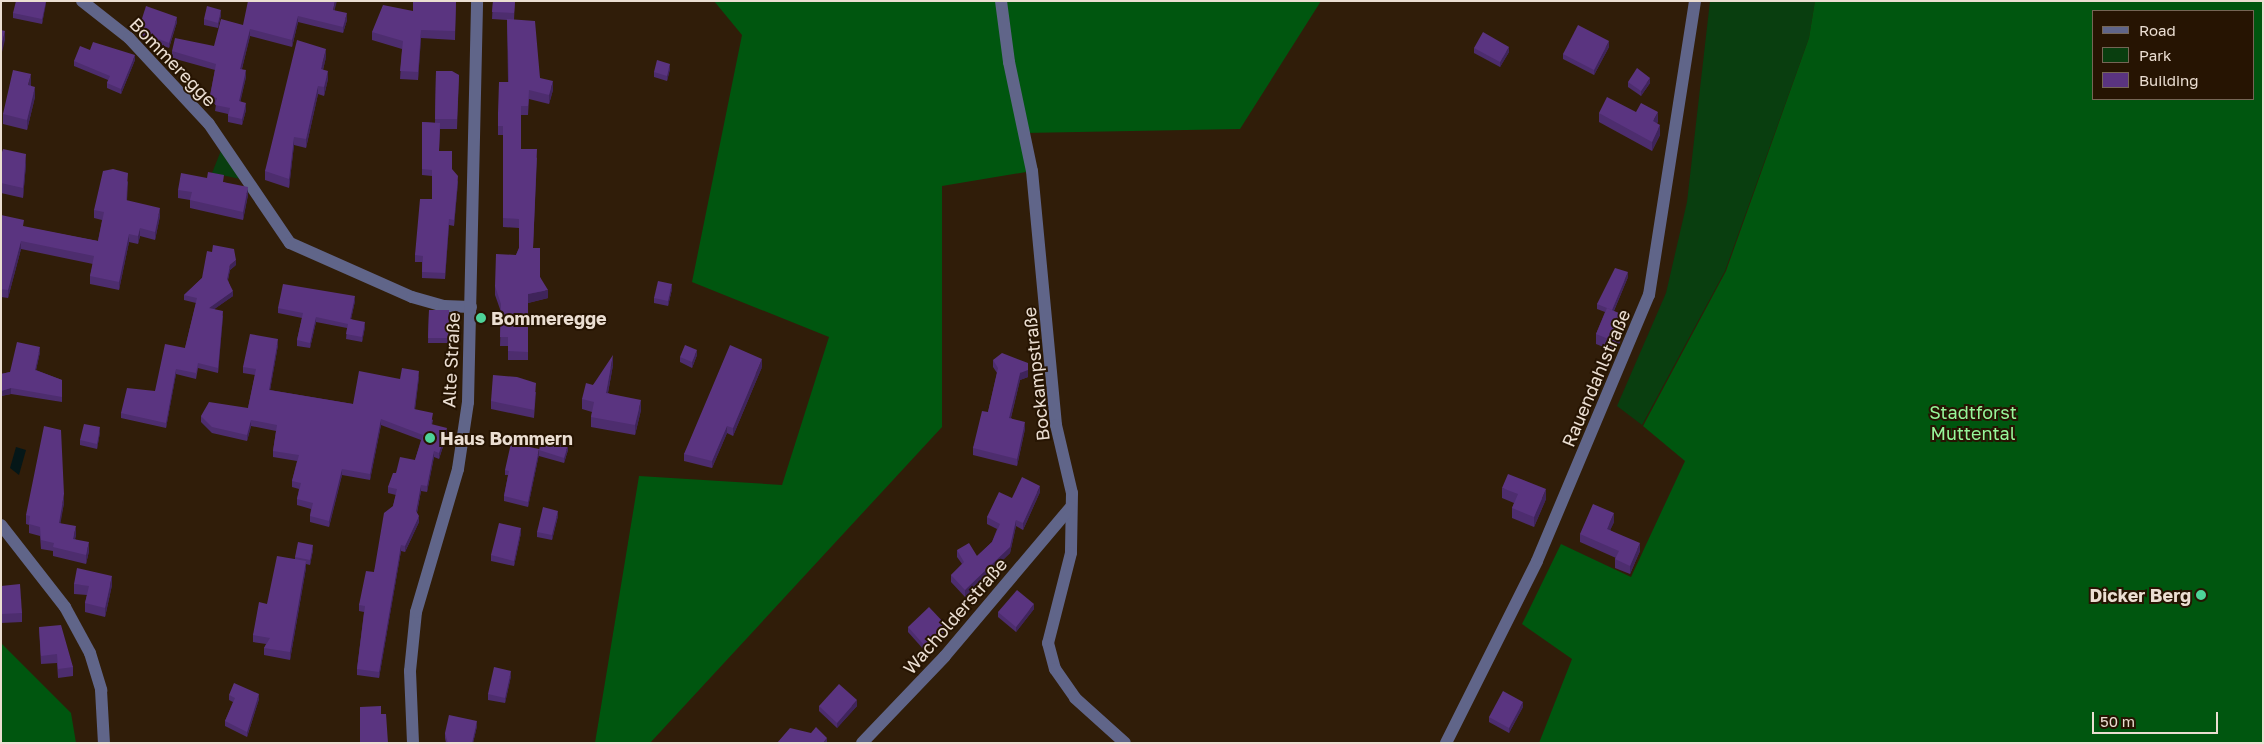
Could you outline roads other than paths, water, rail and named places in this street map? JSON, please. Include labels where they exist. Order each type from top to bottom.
[{"type":"street","name":"Bommeregge","points":[[82,1],[129,38],[209,124],[290,243],[412,297],[444,306],[471,307]]},
{"type":"street","name":"Alte Straße","points":[[413,743],[410,671],[416,612],[458,469],[468,402],[477,1]]},
{"type":"street","name":"Bockampstraße","points":[[1001,1],[1009,62],[1032,171],[1056,425],[1072,493],[1070,508],[1071,553],[1048,643],[1055,669],[1075,698],[1125,743]]},
{"type":"street","name":"Rauendahlstraße","points":[[1446,743],[1537,561],[1649,295],[1695,1]]},
{"type":"street","name":"Wacholderstraße","points":[[862,743],[945,656],[1070,508]]},
{"type":"street","points":[[1,525],[65,607],[90,653],[101,690],[104,743]]},
{"type":"place","name":"Bommeregge","points":[[481,318]]},
{"type":"place","name":"Haus Bommern","points":[[430,438]]},
{"type":"place","name":"Dicker Berg","points":[[2201,595]]},
{"type":"park label","name":"Stadtforst Muttental","points":[[1973,423]]}]
